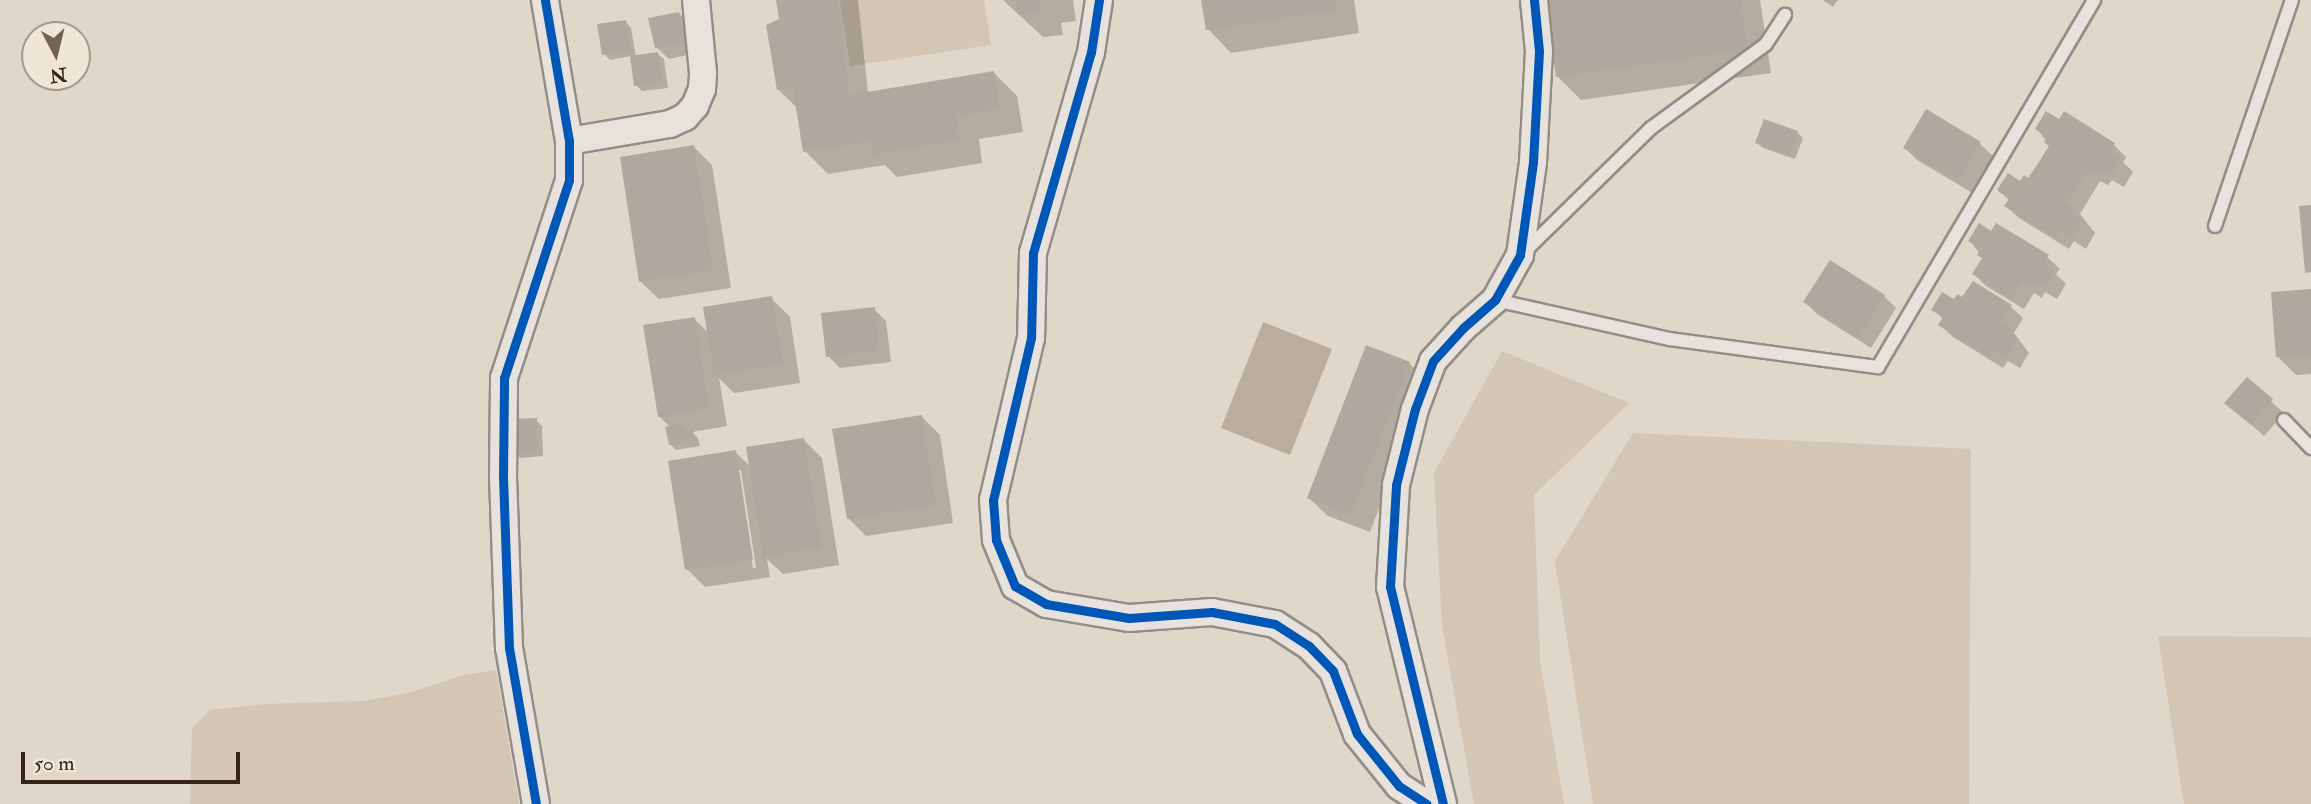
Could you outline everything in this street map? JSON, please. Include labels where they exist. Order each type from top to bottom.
[{"type":"street","points":[[536,804],[509,648],[503,478],[504,378],[569,180],[569,141],[545,0]]},
{"type":"street","points":[[569,141],[670,124],[685,117],[695,106],[702,89],[703,73],[696,0]]},
{"type":"street","points":[[1099,0],[1091,52],[1033,253],[1031,338],[993,500],[996,540],[1015,586],[1046,604],[1129,618],[1212,612],[1275,624],[1309,646],[1333,671],[1357,734],[1399,786],[1427,804]]},
{"type":"street","points":[[1443,804],[1390,587],[1396,485],[1415,410],[1433,361],[1463,328],[1495,300],[1520,255],[1533,162],[1538,65],[1534,0]]},
{"type":"lane","points":[[1495,300],[1670,339],[1878,367],[2094,0]]},
{"type":"lane","points":[[2215,226],[2292,0]]},
{"type":"lane","points":[[1520,255],[1651,128],[1766,44],[1785,15]]},
{"type":"lane","points":[[2284,420],[2311,448]]},
{"type":"shaded area","points":[[840,0],[984,0],[991,45],[850,66]]},
{"type":"shaded area","points":[[1263,322],[1332,349],[1290,455],[1221,428]]},
{"type":"shaded area","points":[[1502,351],[1629,403],[1534,495],[1540,661],[1564,804],[1474,804],[1442,626],[1434,473]]},
{"type":"shaded area","points":[[1633,433],[1971,449],[1969,804],[1593,804],[1555,561]]},
{"type":"shaded area","points":[[2158,636],[2311,637],[2311,804],[2184,804]]},
{"type":"shaded area","points":[[496,670],[519,804],[190,804],[192,728],[210,710],[266,704],[363,701],[408,693],[464,675]]},
{"type":"building","points":[[776,0],[838,0],[849,95],[994,71],[1000,109],[956,116],[960,140],[872,155],[870,141],[803,152],[793,88],[777,90],[766,25],[779,19]]},
{"type":"building","points":[[1016,0],[1039,0],[1041,12],[1018,15]]},
{"type":"building","points":[[1201,0],[1336,0],[1337,10],[1206,30]]},
{"type":"building","points":[[1545,0],[1741,0],[1748,50],[1556,77]]},
{"type":"building","points":[[679,12],[686,41],[655,48],[648,18]]},
{"type":"building","points":[[626,20],[631,50],[602,55],[597,24]]},
{"type":"building","points":[[658,52],[663,82],[634,86],[630,56]]},
{"type":"building","points":[[1926,109],[1981,142],[1958,181],[1903,148]]},
{"type":"building","points":[[2046,111],[2059,119],[2064,111],[2115,143],[2110,151],[2122,158],[2111,176],[2099,169],[2096,174],[2088,170],[2067,202],[2075,207],[2072,212],[2084,220],[2073,238],[2061,230],[2056,238],[2004,206],[2009,199],[1997,190],[2008,173],[2020,181],[2024,175],[2028,178],[2049,146],[2044,142],[2047,137],[2035,129]]},
{"type":"building","points":[[1764,119],[1798,131],[1789,154],[1755,143]]},
{"type":"building","points":[[694,145],[713,270],[639,282],[620,157]]},
{"type":"building","points":[[2311,205],[2311,272],[2305,273],[2299,206]]},
{"type":"building","points":[[1979,223],[1991,231],[1996,223],[2049,255],[2043,263],[2055,271],[2044,288],[2032,281],[2029,287],[2021,282],[2011,298],[1972,274],[1982,258],[1977,255],[1980,249],[1968,241]]},
{"type":"building","points":[[1830,260],[1885,295],[1858,337],[1803,302]]},
{"type":"building","points":[[1973,281],[2012,305],[2002,321],[2010,326],[2006,332],[2018,339],[2007,357],[1995,350],[1990,357],[1982,353],[1938,325],[1943,317],[1931,310],[1942,292],[1954,299],[1958,294],[1962,297]]},
{"type":"building","points":[[2311,289],[2311,355],[2276,357],[2271,292]]},
{"type":"building","points":[[772,296],[783,365],[714,375],[703,307]]},
{"type":"building","points":[[875,307],[879,351],[826,357],[821,313]]},
{"type":"building","points":[[695,317],[709,408],[658,417],[643,325]]},
{"type":"building","points":[[1366,345],[1410,362],[1351,515],[1307,498]]},
{"type":"building","points":[[2247,377],[2273,399],[2251,425],[2224,403]]},
{"type":"building","points":[[922,415],[936,505],[847,519],[832,429]]},
{"type":"building","points":[[537,418],[537,451],[512,453],[512,419]]},
{"type":"building","points":[[683,423],[684,428],[693,430],[695,440],[669,445],[665,427]]},
{"type":"building","points":[[804,438],[821,548],[763,557],[746,447]]},
{"type":"building","points":[[736,450],[753,560],[685,570],[668,461]]},
{"type":"cycle path","points":[[536,804],[509,648],[503,478],[504,378],[569,180],[569,141],[545,0]]},
{"type":"cycle path","points":[[1099,0],[1091,52],[1033,253],[1031,338],[993,500],[996,540],[1015,586],[1046,604],[1129,618],[1212,612],[1275,624],[1309,646],[1333,671],[1357,734],[1399,786],[1427,804]]},
{"type":"cycle path","points":[[1443,804],[1390,587],[1396,485],[1415,409],[1433,361],[1463,328],[1495,300],[1520,255],[1533,162],[1539,51],[1534,0]]}]
